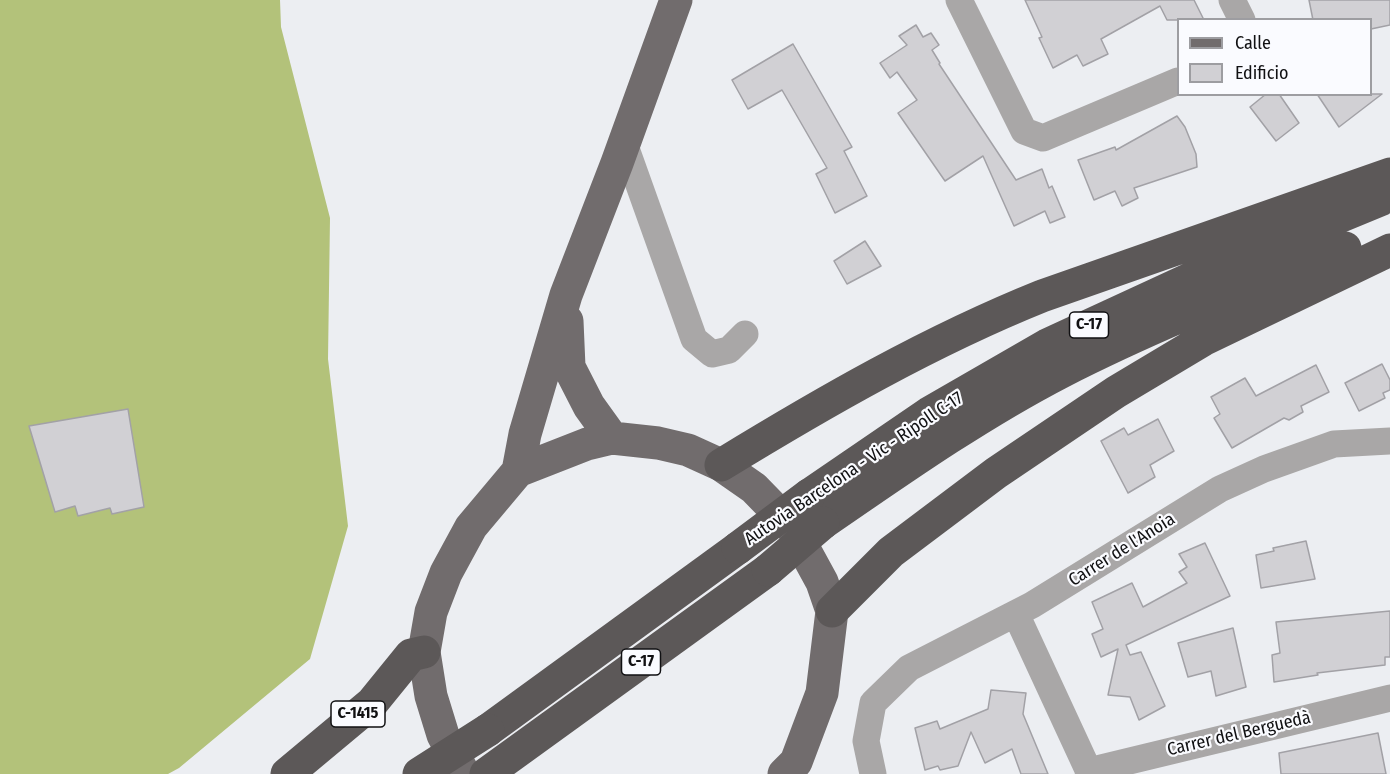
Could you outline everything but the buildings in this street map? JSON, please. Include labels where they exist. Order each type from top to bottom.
[{"type":"highway","points":[[721,465],[924,349],[1006,310],[1390,174]]},
{"type":"highway","name":"Autovia Barcelona - Vic - Ripoll C-17","points":[[486,774],[768,570],[816,509],[929,413],[1047,345],[1203,273],[1390,196]]},
{"type":"highway","name":"Autovia Barcelona - Vic - Ripoll C-17","points":[[419,774],[488,730],[738,548],[944,441],[1060,373],[1143,332],[1390,229]]},
{"type":"highway","points":[[832,611],[891,552],[996,473],[1116,392],[1203,340],[1390,250]]},
{"type":"highway","name":"C-1415","points":[[287,774],[372,703],[411,655],[424,652]]},
{"type":"main road","points":[[518,471],[528,423],[566,295],[676,0]]},
{"type":"main road","points":[[566,295],[568,367],[589,406],[612,438]]},
{"type":"main road","points":[[464,774],[444,735],[431,696],[424,652],[431,612],[446,573],[471,527],[518,471],[577,447],[612,438],[658,443],[688,450],[721,465],[754,488],[792,527],[822,582],[832,611],[822,693],[794,770]]},
{"type":"street","points":[[958,0],[1024,131],[1043,138],[1177,82]]},
{"type":"street","points":[[1232,0],[1241,18]]},
{"type":"street","points":[[624,143],[694,339],[712,354],[729,350],[745,334]]},
{"type":"street","name":"Carrer de l'Anoia","points":[[873,774],[866,741],[873,703],[909,668],[1016,614],[1220,489],[1264,469],[1334,444],[1390,441]]},
{"type":"street","points":[[1016,614],[1089,772]]},
{"type":"street","name":"Carrer del Berguedà","points":[[1089,772],[1390,698]]},
{"type":"green space","points":[[0,0],[280,0],[281,27],[330,218],[328,359],[348,526],[310,659],[179,768],[168,774],[0,774]]}]
